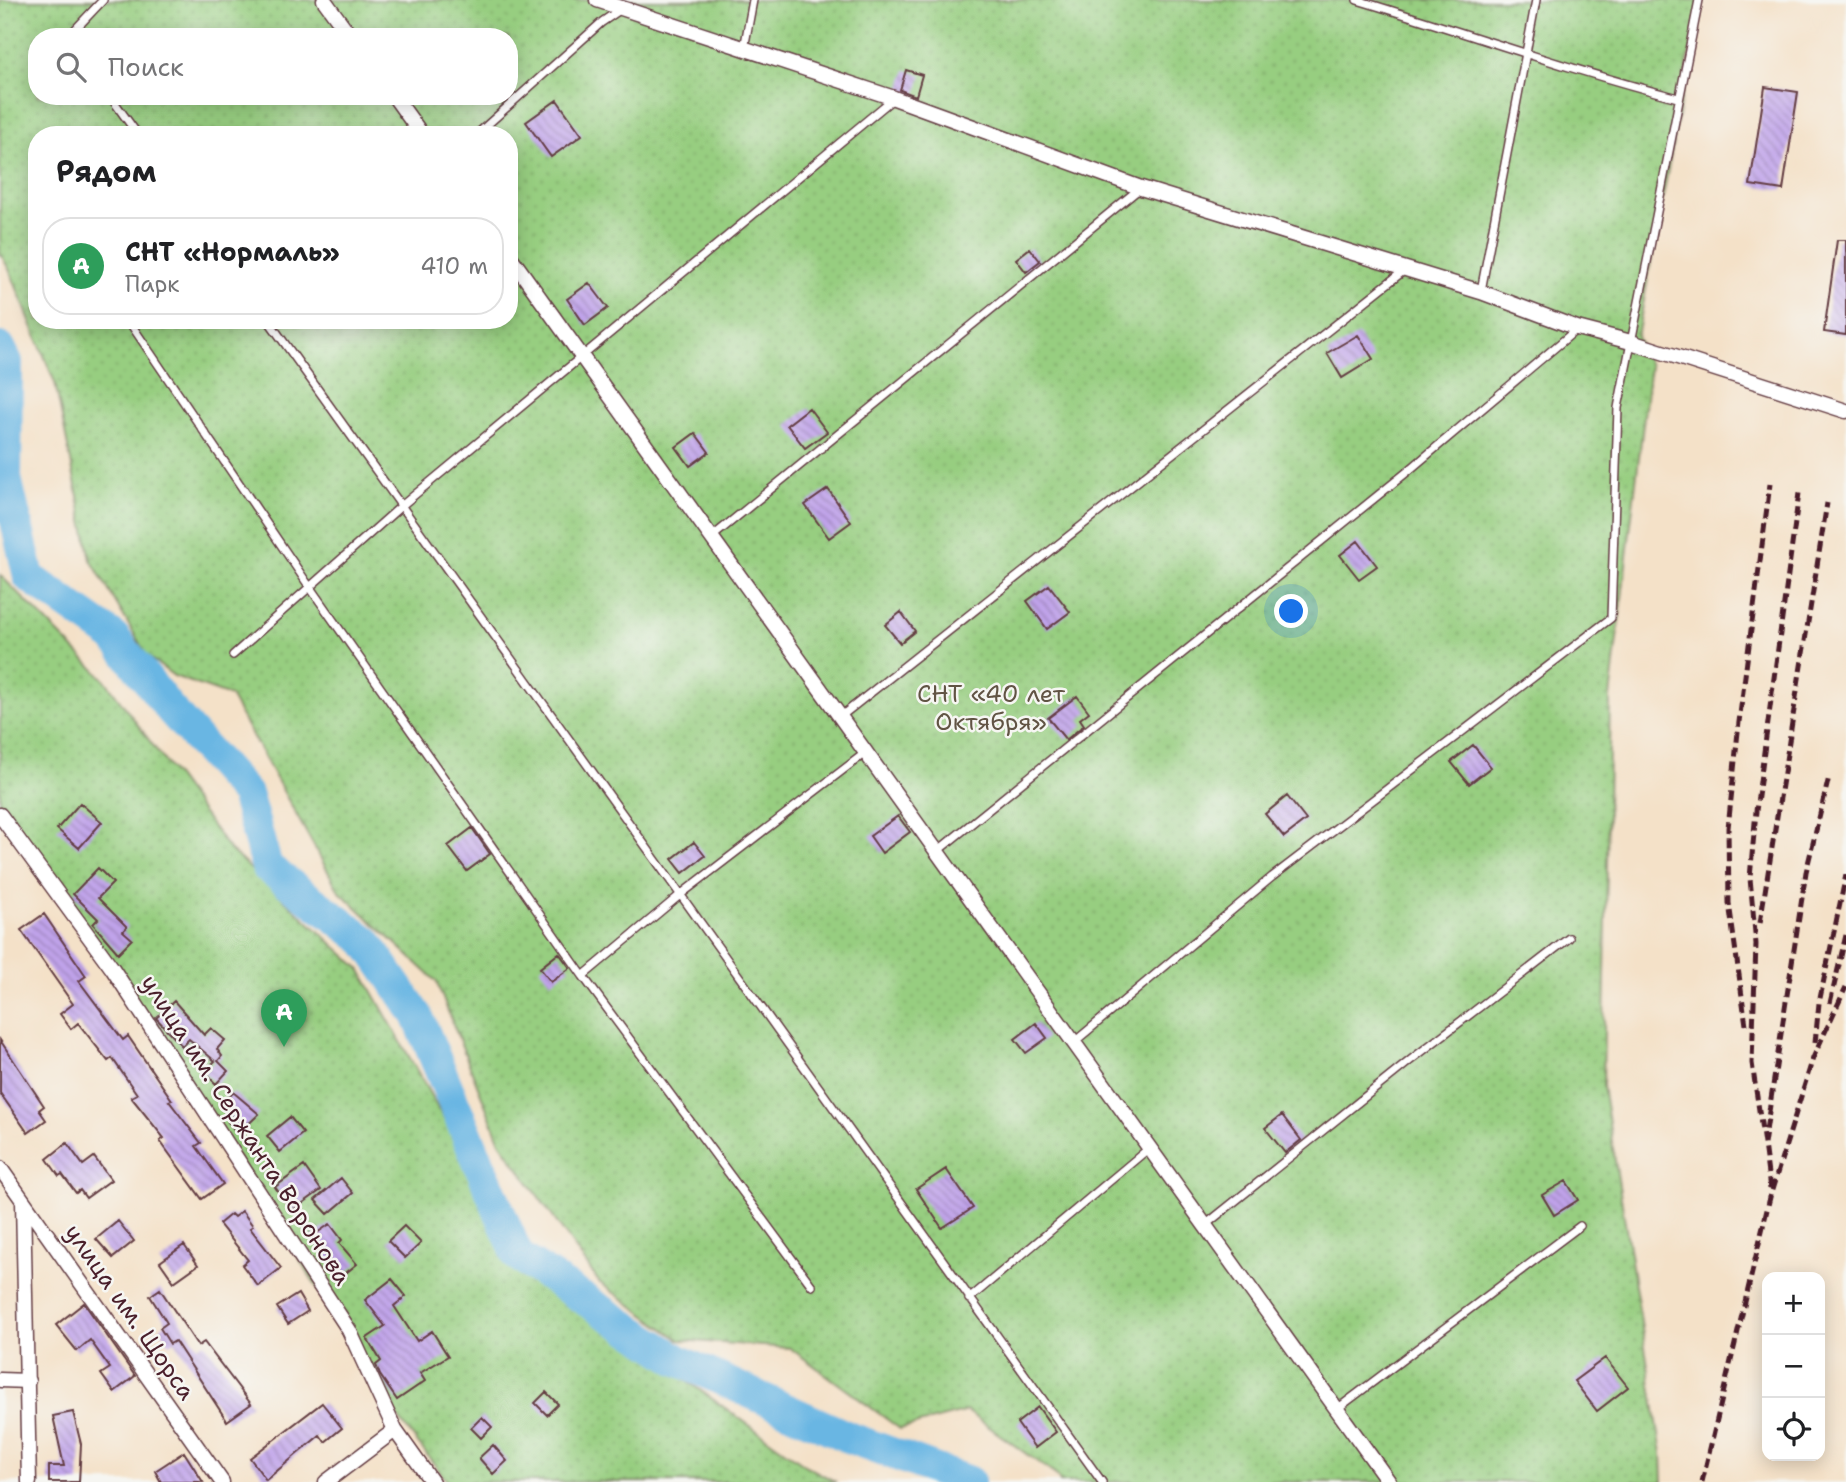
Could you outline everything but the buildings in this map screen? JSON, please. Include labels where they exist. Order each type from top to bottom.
[{"type":"street","points":[[324,0],[344,28]]},
{"type":"street","points":[[597,0],[894,98],[1140,188],[1481,292],[1577,328],[1631,342],[1846,411]]},
{"type":"street","points":[[400,105],[416,126]]},
{"type":"street","points":[[518,268],[1147,1149],[1389,1482]]},
{"type":"street","name":"улица им. Сержанта Воронова","points":[[0,816],[112,968],[349,1330],[394,1430],[432,1482]]},
{"type":"street","name":"улица им. Щорса","points":[[0,1168],[222,1482]]},
{"type":"street","points":[[23,1200],[29,1482]]},
{"type":"street","points":[[0,1380],[28,1381]]},
{"type":"street","points":[[326,1482],[394,1430]]},
{"type":"lane","points":[[77,28],[103,0]]},
{"type":"lane","points":[[744,49],[753,0]]},
{"type":"lane","points":[[1357,0],[1526,51],[1584,74],[1678,98]]},
{"type":"lane","points":[[1481,292],[1536,0]]},
{"type":"lane","points":[[1072,1044],[1272,877],[1611,618],[1618,408],[1699,0]]},
{"type":"lane","points":[[518,97],[602,22],[622,9]]},
{"type":"lane","points":[[233,655],[400,507],[894,98]]},
{"type":"lane","points":[[116,105],[132,126]]},
{"type":"lane","points":[[486,126],[509,105]]},
{"type":"lane","points":[[711,538],[1140,188]]},
{"type":"lane","points":[[840,718],[1406,270]]},
{"type":"lane","points":[[935,853],[1407,472],[1577,328]]},
{"type":"lane","points":[[134,329],[309,586],[583,976],[811,1286]]},
{"type":"lane","points":[[274,329],[968,1299],[1102,1482]]},
{"type":"lane","points":[[583,976],[680,895],[865,753]]},
{"type":"lane","points":[[1203,1226],[1569,938]]},
{"type":"lane","points":[[968,1299],[1147,1149]]},
{"type":"lane","points":[[1337,1409],[1580,1226]]},
{"type":"green space","name":"СНТ «40 лет Октября»","points":[[0,0],[1703,0],[1688,61],[1637,337],[1650,366],[1610,697],[1603,1086],[1662,1453],[1663,1482],[1060,1482],[1057,1476],[967,1411],[900,1429],[790,1348],[680,1340],[599,1282],[500,1142],[436,981],[339,891],[230,696],[174,676],[147,656],[91,560],[55,383],[33,329],[518,329],[518,126],[28,126],[28,316],[0,253]]},
{"type":"green space","points":[[0,575],[105,680],[229,849],[360,969],[527,1267],[808,1467],[836,1482],[448,1482],[393,1411],[217,1125],[0,813]]},
{"type":"waterway","points":[[0,348],[7,362],[6,478],[29,577],[114,637],[170,709],[246,794],[267,867],[366,941],[417,1015],[518,1256],[678,1360],[848,1437],[969,1482]]},
{"type":"railway","points":[[1746,1025],[1729,903],[1728,828],[1770,484]]},
{"type":"railway","points":[[1764,1144],[1752,1063],[1756,944],[1750,878],[1756,811],[1799,493]]},
{"type":"railway","points":[[1760,923],[1827,503]]},
{"type":"railway","points":[[1770,1189],[1764,1144],[1806,872],[1829,777]]},
{"type":"railway","points":[[1815,1043],[1819,1003],[1846,875]]},
{"type":"railway","points":[[1830,1003],[1846,935]]},
{"type":"railway","points":[[1702,1482],[1771,1193],[1813,1058],[1846,987]]},
{"type":"place","name":"СНТ «Нормаль»","points":[[284,1047]]}]
